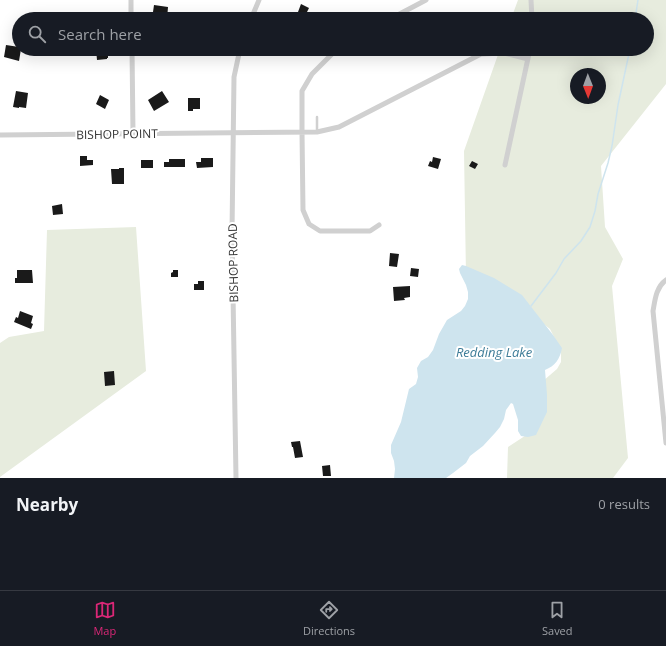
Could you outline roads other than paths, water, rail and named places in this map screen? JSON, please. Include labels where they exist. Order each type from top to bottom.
[{"type":"street","points":[[131,0],[131,12]]},
{"type":"street","points":[[254,12],[259,0]]},
{"type":"street","points":[[403,12],[426,0]]},
{"type":"street","points":[[531,0],[532,12]]},
{"type":"street","points":[[132,56],[133,133]]},
{"type":"street","name":"BISHOP ROAD","points":[[236,478],[232,232],[234,77],[238,56]]},
{"type":"street","points":[[330,56],[312,74],[302,91],[303,210],[309,224],[320,231],[370,231],[378,225]]},
{"type":"street","name":"BISHOP POINT","points":[[0,136],[133,133],[318,132],[340,127],[477,56]]},
{"type":"street","name":"BISHOP POINT","points":[[516,56],[528,59]]},
{"type":"street","points":[[505,165],[529,56]]},
{"type":"street","points":[[666,280],[662,282],[655,296],[654,311],[666,443]]},
{"type":"lane","points":[[317,117],[318,132]]},
{"type":"water","name":"Redding Lake","points":[[462,265],[494,278],[522,295],[562,348],[560,356],[556,362],[545,370],[547,412],[536,435],[528,437],[521,436],[518,431],[518,420],[513,404],[511,403],[506,410],[500,427],[495,433],[483,446],[470,456],[466,463],[446,478],[394,478],[395,469],[391,453],[391,445],[401,422],[409,389],[416,384],[418,377],[417,368],[421,361],[428,357],[433,350],[439,334],[447,320],[461,311],[468,299],[466,285],[459,269]]},
{"type":"waterway","points":[[636,12],[638,0]]},
{"type":"waterway","points":[[531,306],[556,273],[564,259],[581,241],[590,227],[612,146],[618,105],[628,56]]}]
